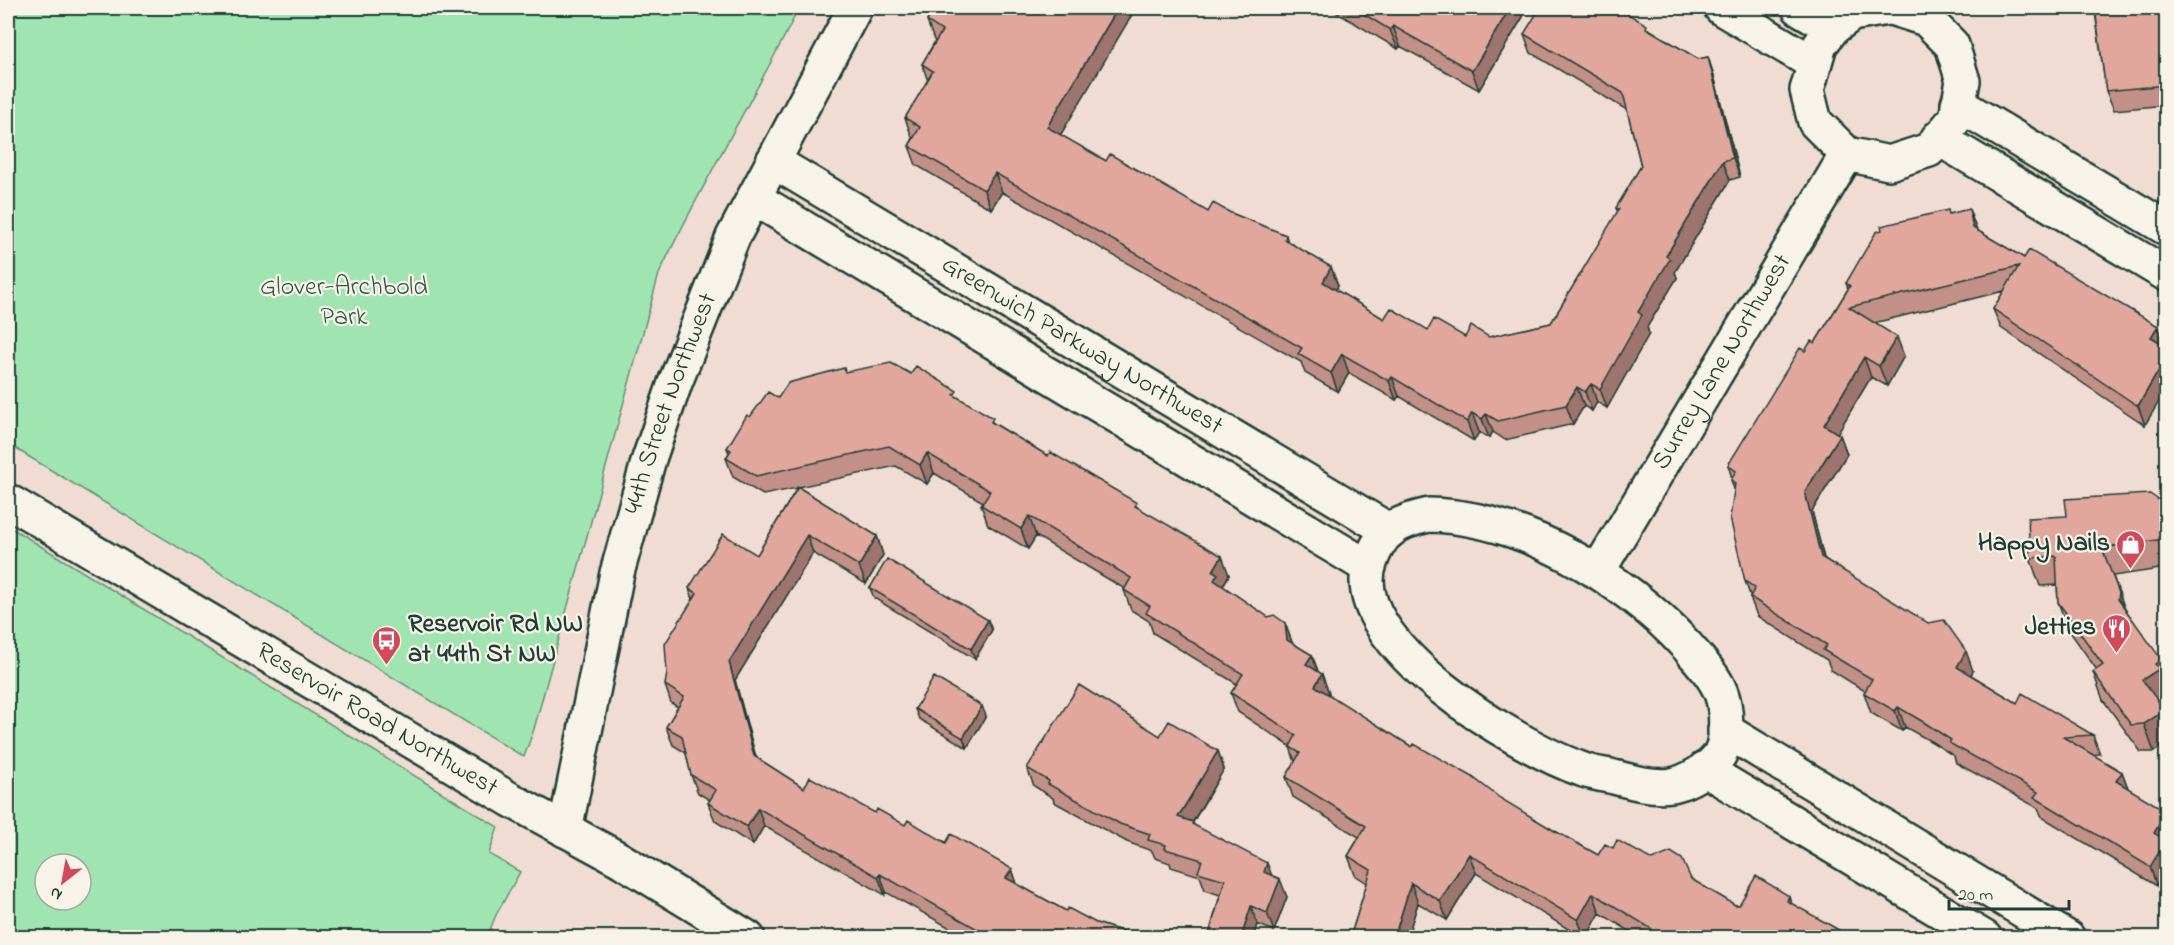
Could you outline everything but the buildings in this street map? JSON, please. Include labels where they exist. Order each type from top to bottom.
[{"type":"street","name":"44th Street Northwest","points":[[565,830],[593,698],[608,611],[649,459],[675,383],[715,279],[773,161],[855,8]]},
{"type":"street","points":[[1721,8],[1813,63]]},
{"type":"street","points":[[1799,8],[1833,28]]},
{"type":"street","points":[[1889,8],[1926,18],[1952,45],[1963,81],[1956,118],[1929,150],[1889,163],[1847,154],[1815,122],[1807,90],[1820,45],[1833,28],[1852,14],[1889,8]]},
{"type":"street","points":[[1958,104],[2166,228]]},
{"type":"street","points":[[1938,138],[2166,274]]},
{"type":"street","name":"Surrey Lane Northwest","points":[[1598,571],[1847,154]]},
{"type":"street","name":"Greenwich Parkway Northwest","points":[[773,161],[1390,531]]},
{"type":"street","name":"Greenwich Parkway Northwest","points":[[754,198],[1368,567]]},
{"type":"street","name":"Reservoir Road Northwest","points":[[8,501],[500,794],[748,938]]},
{"type":"street","points":[[1430,515],[1461,515],[1524,534],[1598,571],[1662,619],[1704,665],[1721,692],[1727,720],[1720,755],[1695,777],[1671,785],[1640,784],[1581,769],[1499,728],[1434,684],[1392,642],[1372,611],[1366,582],[1368,567],[1376,546],[1390,531],[1401,522],[1430,515]]},
{"type":"street","points":[[1725,730],[2068,938]]},
{"type":"street","points":[[1704,769],[1985,938]]},
{"type":"green space","name":"Glover-Archbold Park","points":[[8,8],[799,8],[659,274],[534,729],[524,757],[8,444]]},
{"type":"green space","points":[[8,526],[498,827],[489,854],[520,872],[496,915],[487,937],[8,937]]},
{"type":"place","name":"Happy Nails","points":[[2131,570]]},
{"type":"place","name":"Jetties","points":[[2117,654]]},
{"type":"place","name":"Reservoir Rd NW at 44th St NW","points":[[387,666]]}]
